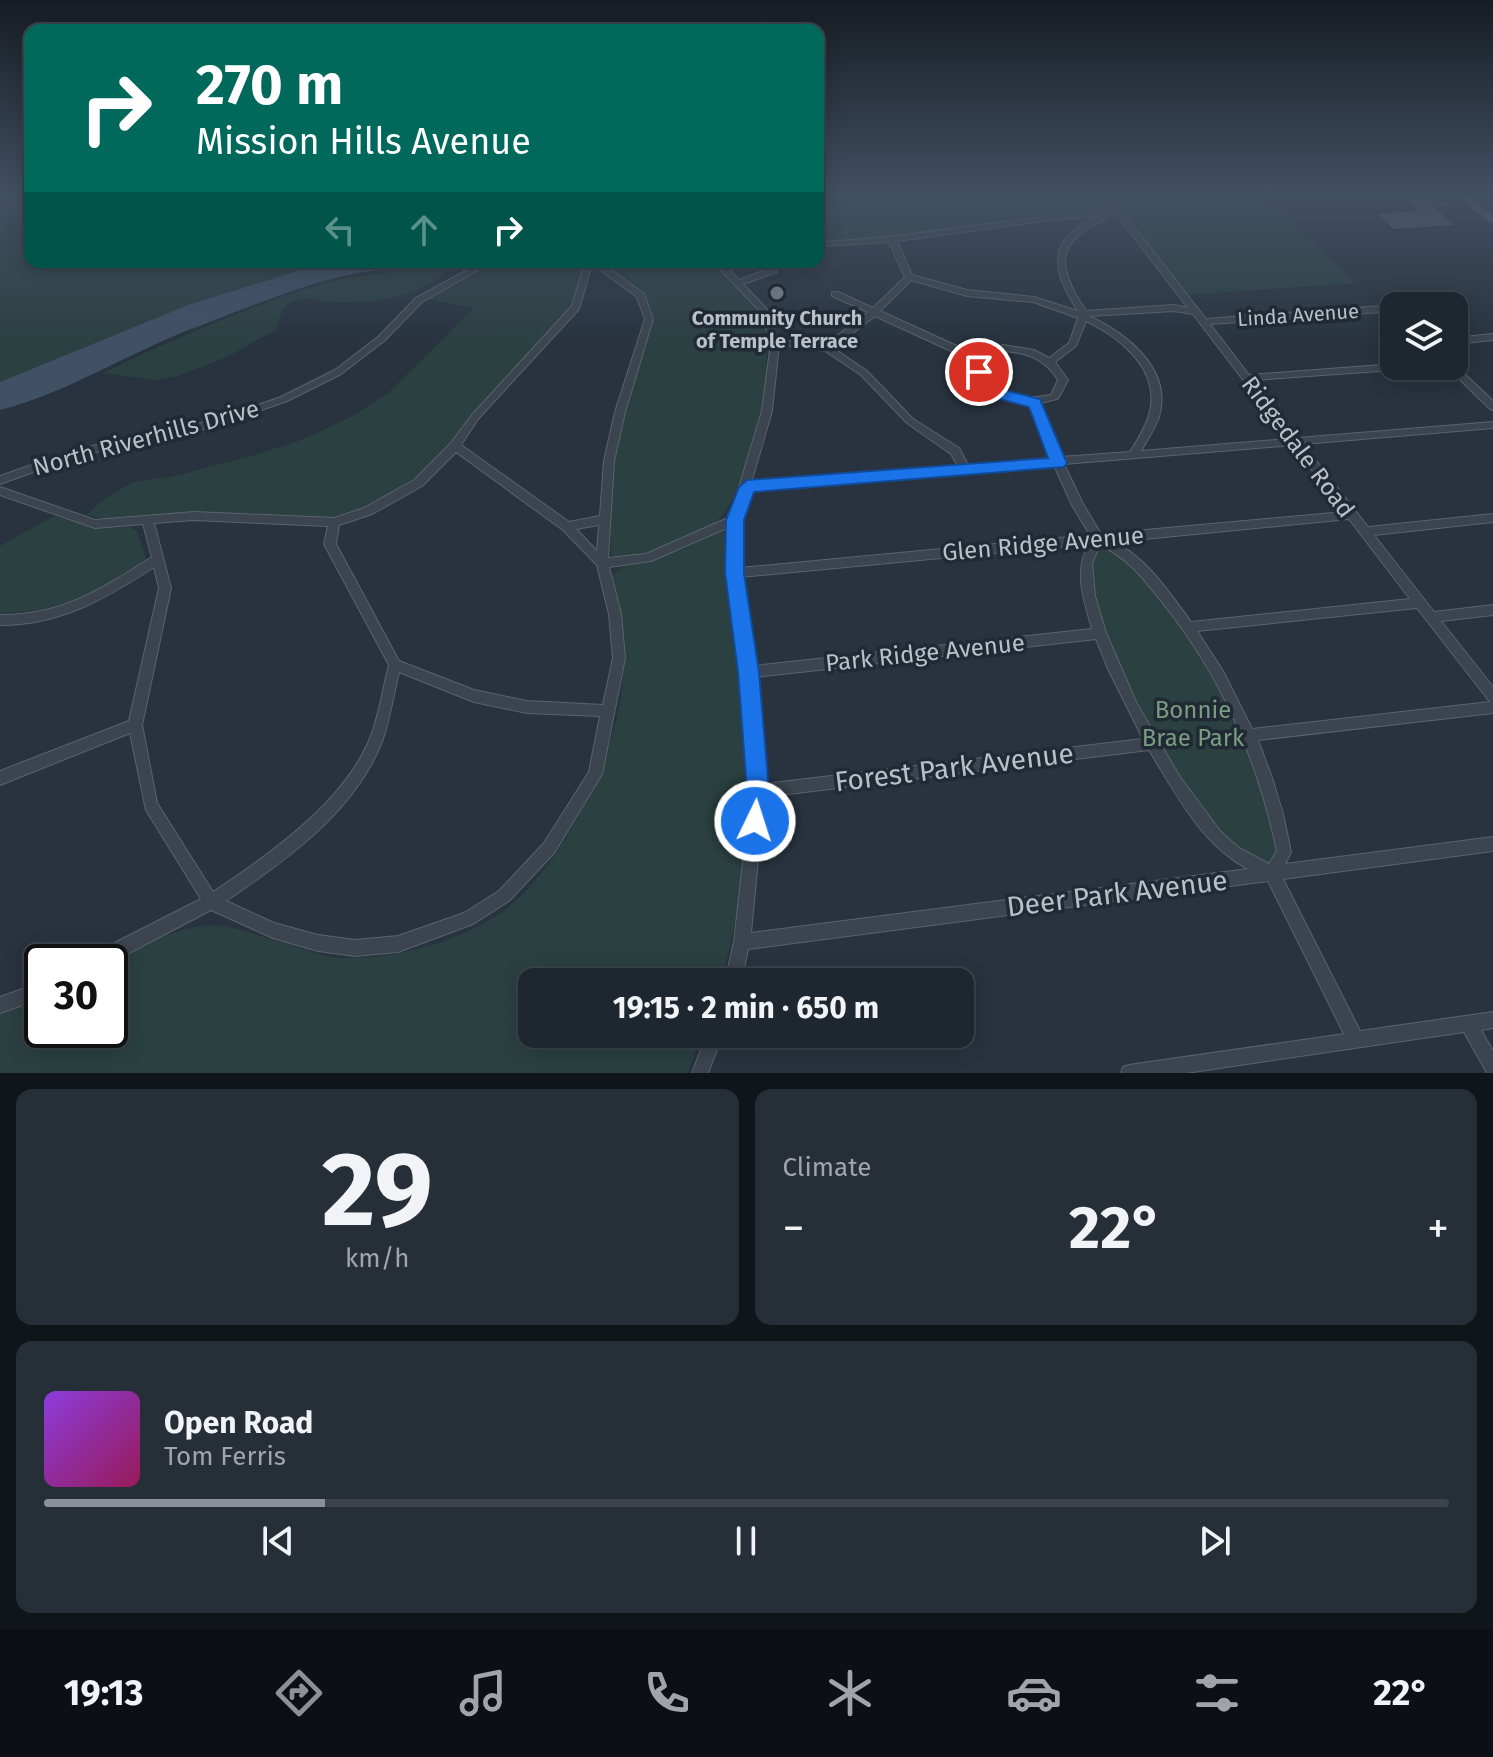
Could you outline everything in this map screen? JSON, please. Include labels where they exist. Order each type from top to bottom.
[{"type":"street","points":[[895,245],[909,277]]},
{"type":"street","points":[[1065,245],[1060,255],[1074,301],[1084,314]]},
{"type":"street","name":"Ridgedale Road","points":[[1143,245],[1493,697]]},
{"type":"street","name":"North Riverhills Drive","points":[[0,480],[77,453],[217,423],[284,399],[338,372],[373,346],[419,300],[477,268]]},
{"type":"street","points":[[0,491],[95,524],[194,516],[334,522],[397,498],[418,483],[455,446],[475,417],[576,307],[587,268]]},
{"type":"street","points":[[148,521],[165,588],[135,725],[151,805],[211,902],[273,930],[318,943],[355,948],[398,944],[468,919],[504,896],[549,848],[595,774],[609,711],[619,658],[615,614],[602,563],[609,461],[620,412],[649,319],[641,296],[603,268]]},
{"type":"street","points":[[724,268],[762,308],[775,342],[767,411],[735,520],[734,573],[749,672],[758,791],[742,942],[736,968]]},
{"type":"street","points":[[740,282],[774,270]]},
{"type":"street","points":[[909,277],[966,293],[1033,300],[1084,314],[1120,338],[1143,360],[1157,391],[1153,421],[1132,456]]},
{"type":"street","points":[[827,348],[874,312],[909,277]]},
{"type":"street","points":[[835,294],[979,360]]},
{"type":"street","points":[[1084,314],[1174,308],[1194,312]]},
{"type":"street","name":"Linda Avenue","points":[[1203,322],[1380,312]]},
{"type":"street","points":[[1051,361],[1073,344],[1084,314]]},
{"type":"street","points":[[1468,340],[1493,337]]},
{"type":"street","points":[[775,342],[827,348],[873,381],[910,421],[955,451],[966,470]]},
{"type":"street","points":[[1003,348],[1024,349],[1051,361],[1063,380],[1061,388],[1054,397],[1035,403],[1011,400],[995,393],[979,372],[979,360],[1003,348]]},
{"type":"street","points":[[1246,378],[1380,368]]},
{"type":"street","points":[[1465,380],[1493,407]]},
{"type":"street","points":[[1035,403],[1058,463],[1098,539],[1120,549],[1135,562],[1190,627],[1251,735],[1268,785],[1284,852],[1272,873]]},
{"type":"street","points":[[747,487],[1493,425]]},
{"type":"street","points":[[455,446],[567,527],[602,563]]},
{"type":"street","name":"Glen Ridge Avenue","points":[[734,573],[1351,515]]},
{"type":"street","points":[[1364,532],[1493,518]]},
{"type":"street","points":[[567,527],[606,519]]},
{"type":"street","points":[[602,563],[647,558],[735,520]]},
{"type":"street","points":[[334,522],[330,544],[395,665],[474,696],[527,707],[609,711]]},
{"type":"street","points":[[1098,539],[1086,566],[1100,633],[1150,744],[1217,839],[1244,859],[1272,873],[1355,1039]]},
{"type":"street","points":[[0,620],[50,616],[106,593],[156,560]]},
{"type":"street","points":[[1190,627],[1419,603]]},
{"type":"street","points":[[1430,617],[1493,610]]},
{"type":"street","name":"Park Ridge Avenue","points":[[749,672],[1100,633]]},
{"type":"street","points":[[128,945],[211,902],[258,872],[331,808],[371,753],[395,665]]},
{"type":"street","points":[[1251,735],[1493,707]]},
{"type":"street","points":[[0,778],[135,725]]},
{"type":"street","name":"Forest Park Avenue","points":[[758,791],[1150,744]]},
{"type":"street","name":"Deer Park Avenue","points":[[742,942],[1493,844]]},
{"type":"street","points":[[0,1005],[24,996]]},
{"type":"street","points":[[1129,1073],[1493,1020]]},
{"type":"street","points":[[1468,1024],[1493,1067]]},
{"type":"street","points":[[700,1073],[710,1048]]},
{"type":"green space","points":[[0,245],[24,245],[24,268],[307,268],[188,305],[0,382]]},
{"type":"green space","points":[[1148,245],[1316,245],[1356,283],[1186,295]]},
{"type":"green space","points":[[450,268],[431,283],[400,296],[365,302],[295,300],[282,311],[276,330],[227,357],[178,376],[156,380],[103,373],[213,324],[297,292],[340,279],[408,269]]},
{"type":"green space","points":[[484,268],[582,268],[573,306],[430,466],[383,501],[330,518],[248,513],[110,520],[86,515],[106,498],[133,482],[175,476],[301,440],[349,418],[387,394],[474,308],[427,299]]},
{"type":"green space","points":[[609,268],[719,268],[743,290],[758,311],[766,358],[764,390],[751,455],[727,508],[713,524],[690,538],[623,558],[611,554],[611,474],[624,411],[652,326],[643,295]]},
{"type":"green space","points":[[54,516],[95,528],[130,527],[137,531],[146,559],[144,565],[75,600],[40,609],[0,613],[0,546]]},
{"type":"green space","points":[[720,531],[730,536],[733,605],[748,717],[751,783],[742,884],[724,968],[518,968],[518,1048],[697,1048],[688,1073],[0,1073],[0,1013],[24,1004],[24,1048],[128,1048],[128,956],[178,931],[208,925],[223,926],[323,955],[364,957],[402,953],[438,943],[473,929],[514,903],[557,852],[576,821],[605,756],[615,724],[623,666],[612,576],[624,566],[683,549]]},
{"type":"green space","name":"Bonnie Brae Park","points":[[1103,544],[1135,569],[1166,602],[1220,683],[1242,729],[1272,818],[1278,858],[1271,865],[1237,849],[1202,814],[1139,708],[1104,628],[1094,595],[1090,566],[1098,546]]},
{"type":"water","points":[[307,268],[402,268],[338,277],[259,303],[176,335],[53,392],[0,410],[0,382],[188,305]]},
{"type":"place","name":"Community Church of Temple Terrace","points":[[777,293]]},
{"type":"route","points":[[755,821],[758,791],[749,672],[734,573],[735,520],[747,487],[1058,463],[1035,403],[1011,400],[995,393],[979,372]]}]
